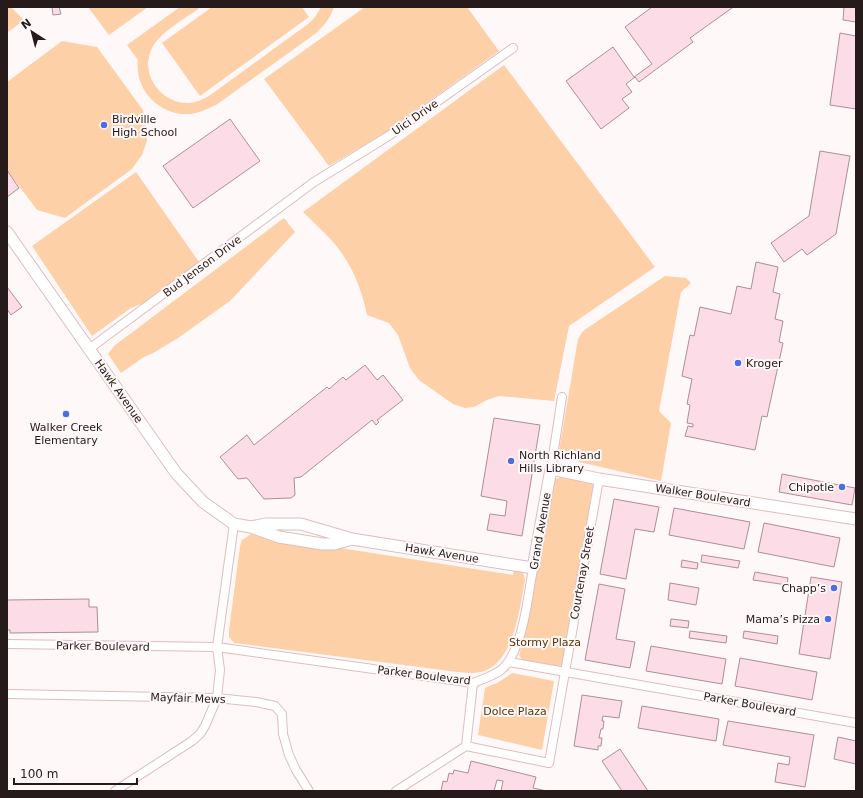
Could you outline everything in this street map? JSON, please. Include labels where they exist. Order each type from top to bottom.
[{"type":"street","name":"Uici Drive","points":[[314,182],[390,135],[513,48]]},
{"type":"street","name":"Bud Jenson Drive","points":[[89,349],[314,182]]},
{"type":"street","name":"Hawk Avenue","points":[[7,232],[176,473],[203,502],[234,524],[251,527],[279,536],[322,544],[335,544],[352,539]]},
{"type":"street","name":"Grand Avenue","points":[[509,662],[516,648],[521,632],[551,468],[562,397]]},
{"type":"street","name":"Walker Boulevard","points":[[551,468],[599,479],[856,519]]},
{"type":"street","name":"Courtenay Street","points":[[466,746],[549,763],[599,479]]},
{"type":"street","points":[[115,791],[192,741],[206,726],[217,698],[220,670],[218,647],[234,524]]},
{"type":"street","name":"Hawk Avenue","points":[[251,527],[266,524],[301,524],[352,539],[533,568]]},
{"type":"street","name":"Parker Boulevard","points":[[7,644],[218,647],[473,683],[490,677],[501,670],[509,662],[856,723]]},
{"type":"street","points":[[396,791],[466,746],[473,683]]},
{"type":"street","name":"Mayfair Mews","points":[[7,694],[217,698],[256,702],[275,706],[282,714],[283,734],[289,755],[307,790]]},
{"type":"green space","points":[[7,7],[11,7],[24,20],[7,33]]},
{"type":"green space","points":[[88,7],[148,7],[109,35]]},
{"type":"green space","points":[[180,7],[201,7],[161,36],[152,48],[148,68],[155,86],[162,93],[179,102],[189,103],[197,102],[209,96],[308,24],[315,17],[321,7],[334,7],[331,15],[315,34],[216,105],[200,112],[190,114],[168,110],[151,99],[140,81],[138,60],[127,45]]},
{"type":"green space","points":[[212,7],[302,7],[309,17],[200,96],[162,43]]},
{"type":"green space","points":[[365,7],[467,7],[499,51],[386,132],[329,166],[264,79]]},
{"type":"green space","points":[[62,41],[97,47],[143,110],[147,141],[142,155],[132,169],[65,218],[37,210],[7,170],[7,82]]},
{"type":"green space","points":[[504,65],[655,267],[569,326],[554,401],[499,396],[474,407],[465,408],[453,404],[419,380],[410,368],[398,335],[389,323],[367,315],[356,280],[343,255],[330,239],[303,212]]},
{"type":"green space","points":[[136,172],[199,262],[151,300],[131,308],[92,336],[32,246]]},
{"type":"green space","points":[[284,218],[295,232],[230,301],[178,338],[144,357],[121,373],[108,354],[114,346]]},
{"type":"green space","points":[[665,276],[686,278],[691,283],[681,292],[659,411],[671,423],[661,481],[558,457],[578,339],[583,331]]},
{"type":"green space","name":"Stormy Plaza","points":[[563,476],[592,482],[594,486],[563,664],[557,667],[522,660],[519,655],[526,632],[551,485],[553,481]]},
{"type":"green space","points":[[251,534],[513,575],[514,570],[523,572],[525,580],[517,622],[512,637],[506,651],[498,662],[487,670],[473,673],[234,643],[229,637],[229,630],[240,546],[242,540]]},
{"type":"green space","name":"Dolce Plaza","points":[[512,673],[554,681],[542,750],[478,735],[485,688],[499,682]]},
{"type":"building","points":[[52,7],[59,7],[61,14],[53,15]]},
{"type":"building","points":[[652,7],[732,8],[690,38],[693,42],[639,82],[635,77],[626,84],[632,92],[622,99],[629,108],[601,129],[566,81],[613,47],[634,77],[652,64],[625,27]]},
{"type":"building","points":[[844,7],[856,7],[856,22],[843,20]]},
{"type":"building","points":[[840,33],[856,36],[856,109],[830,105]]},
{"type":"building","points":[[230,119],[260,161],[193,208],[163,166]]},
{"type":"building","points":[[820,151],[850,156],[836,234],[807,255],[802,249],[784,262],[771,243],[809,216]]},
{"type":"building","points":[[7,170],[19,188],[7,197]]},
{"type":"building","points":[[756,262],[778,267],[773,292],[780,294],[775,319],[783,321],[779,342],[783,343],[767,417],[762,416],[755,450],[685,436],[688,426],[693,427],[693,424],[687,423],[690,405],[687,404],[692,379],[682,376],[690,335],[694,336],[700,307],[731,314],[737,286],[751,289]]},
{"type":"building","points":[[7,287],[22,307],[11,315],[7,309]]},
{"type":"building","points":[[365,365],[377,380],[383,375],[403,400],[377,420],[379,422],[376,425],[372,420],[301,477],[294,478],[295,495],[291,498],[264,499],[247,478],[238,479],[220,457],[247,435],[254,445],[327,387],[329,389],[343,377],[346,380]]},
{"type":"building","name":"North Richland Hills Library","points":[[494,418],[540,425],[522,536],[487,530],[490,514],[505,516],[507,501],[481,496]]},
{"type":"building","points":[[782,474],[855,488],[852,505],[779,492]]},
{"type":"building","points":[[614,499],[659,507],[654,532],[635,529],[626,579],[600,574]]},
{"type":"building","points":[[674,508],[750,522],[744,549],[669,535]]},
{"type":"building","points":[[764,523],[840,538],[834,567],[758,552]]},
{"type":"building","points":[[702,555],[740,561],[738,568],[701,562]]},
{"type":"building","points":[[682,560],[698,563],[697,569],[681,567]]},
{"type":"building","points":[[755,572],[788,578],[787,585],[753,580]]},
{"type":"building","points":[[811,577],[842,582],[830,659],[799,654]]},
{"type":"building","points":[[670,583],[699,588],[696,605],[668,600]]},
{"type":"building","points":[[599,584],[625,589],[616,639],[635,642],[630,668],[585,660]]},
{"type":"building","points":[[89,599],[89,607],[97,607],[98,632],[10,633],[10,630],[7,630],[7,600]]},
{"type":"building","points":[[671,619],[689,621],[688,628],[670,626]]},
{"type":"building","points":[[690,631],[727,636],[726,643],[689,638]]},
{"type":"building","points":[[744,631],[778,636],[777,644],[743,638]]},
{"type":"building","points":[[651,646],[726,659],[722,684],[646,671]]},
{"type":"building","points":[[740,658],[817,672],[812,700],[735,686]]},
{"type":"building","points":[[582,695],[622,701],[619,718],[603,716],[603,729],[601,729],[599,738],[602,738],[601,746],[598,746],[598,750],[574,746]]},
{"type":"building","points":[[642,706],[719,719],[716,741],[638,728]]},
{"type":"building","points":[[728,721],[814,735],[805,787],[775,782],[778,763],[789,765],[790,757],[723,745]]},
{"type":"building","points":[[838,737],[856,741],[856,764],[834,759]]},
{"type":"building","points":[[620,749],[648,791],[622,791],[602,761]]},
{"type":"building","points":[[471,761],[536,777],[533,788],[547,791],[501,791],[503,781],[497,780],[494,791],[441,791],[443,781],[447,782],[449,773],[453,774],[454,770],[468,773]]},
{"type":"place","name":"Birdville High School","points":[[104,125]]},
{"type":"place","name":"Kroger","points":[[738,363]]},
{"type":"place","name":"Walker Creek Elementary","points":[[66,414]]},
{"type":"place","name":"North Richland Hills Library","points":[[511,461]]},
{"type":"place","name":"Chipotle","points":[[842,487]]},
{"type":"place","name":"Chapp’s","points":[[834,588]]},
{"type":"place","name":"Mama’s Pizza","points":[[828,619]]}]
